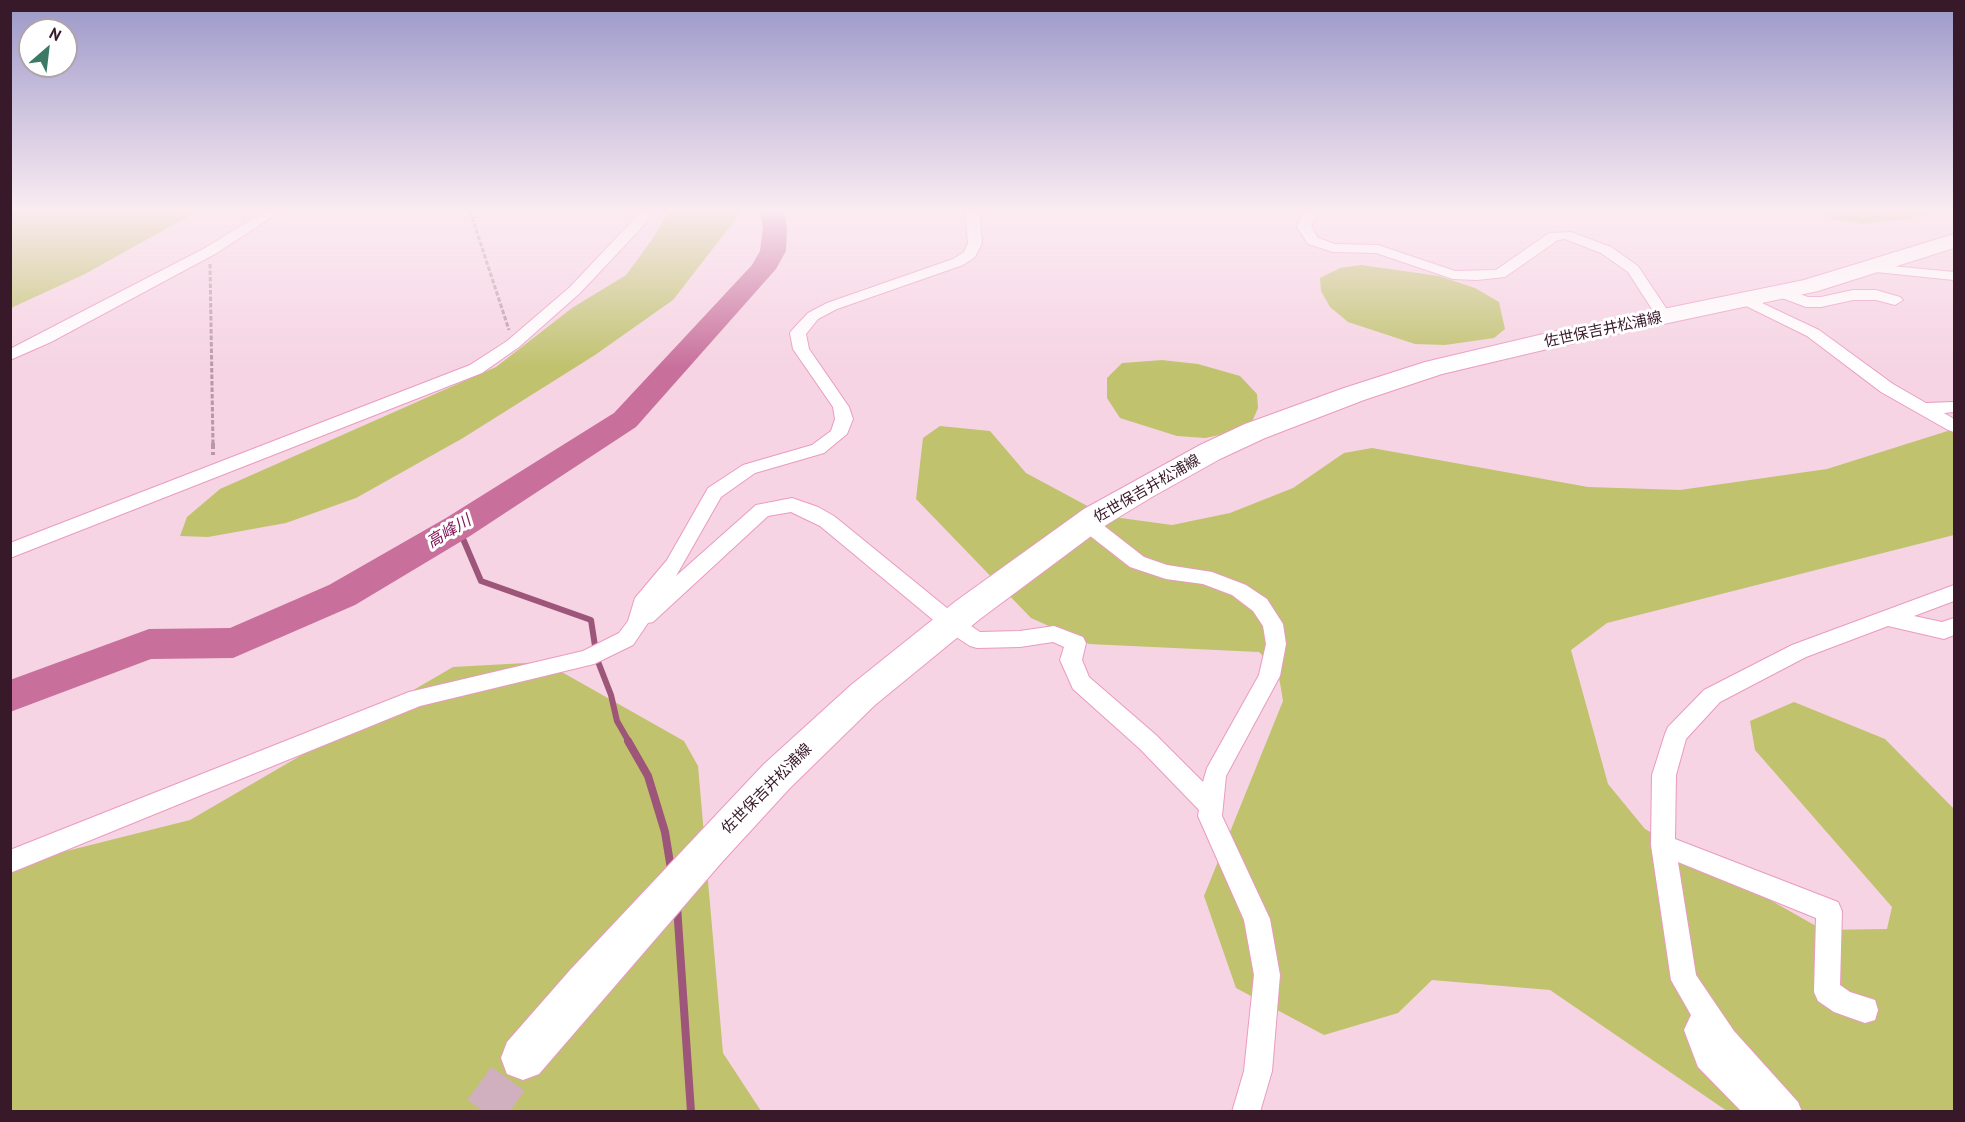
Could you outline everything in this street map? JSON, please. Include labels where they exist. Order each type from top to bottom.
[{"type":"main road","name":"佐世保吉井松浦線","points":[[523,1058],[601,967],[777,777],[863,695],[951,623],[1087,523],[1210,452],[1255,431],[1354,394],[1473,357],[1744,300],[1885,263]]},
{"type":"street","points":[[10,355],[45,339],[187,263]]},
{"type":"street","points":[[10,551],[476,369],[513,344],[575,290],[598,263]]},
{"type":"street","points":[[638,623],[642,604],[674,565],[714,493],[729,480],[749,469],[818,448],[838,434],[844,419],[842,407],[801,350],[798,333],[813,316],[832,306],[954,263]]},
{"type":"street","points":[[1420,263],[1454,275],[1477,276],[1500,274],[1515,263]]},
{"type":"street","points":[[1625,263],[1633,269],[1664,317]]},
{"type":"street","points":[[1871,268],[1954,276]]},
{"type":"street","points":[[1779,292],[1806,302],[1821,303],[1853,295],[1876,295],[1894,300]]},
{"type":"street","points":[[1744,300],[1813,333],[1887,388],[1954,426]]},
{"type":"street","points":[[1923,409],[1954,407]]},
{"type":"street","points":[[10,862],[417,698],[588,658],[610,649],[626,639],[638,623],[763,510],[792,505],[827,521],[951,623],[977,640],[1020,639],[1054,634],[1076,642],[1071,660],[1081,683],[1148,742],[1211,807]]},
{"type":"street","points":[[1087,523],[1137,562],[1166,572],[1205,577],[1239,590],[1260,605],[1273,624],[1276,644],[1269,676],[1215,775],[1210,816],[1257,919],[1267,975],[1258,1071],[1246,1112]]},
{"type":"street","points":[[1788,1112],[1725,1041],[1684,980],[1663,845],[1664,775],[1676,734],[1712,696],[1799,651],[1954,593]]},
{"type":"street","points":[[1888,618],[1944,630],[1954,626]]},
{"type":"street","points":[[1663,845],[1829,911],[1827,992],[1843,1004],[1865,1010]]},
{"type":"street","points":[[1706,1014],[1698,1030],[1708,1057],[1763,1112]]},
{"type":"path","points":[[210,263],[214,471]]},
{"type":"path","points":[[487,263],[513,344]]},
{"type":"green space","points":[[11,263],[104,263],[85,274],[11,308]]},
{"type":"green space","points":[[635,263],[701,263],[673,300],[595,355],[463,438],[356,498],[286,523],[208,537],[180,536],[187,517],[220,489],[496,367],[572,308],[626,275]]},
{"type":"green space","points":[[1361,265],[1439,276],[1475,288],[1499,302],[1505,329],[1494,338],[1445,345],[1415,344],[1348,322],[1330,307],[1321,291],[1320,278],[1340,268]]},
{"type":"green space","points":[[1162,360],[1198,364],[1240,376],[1257,394],[1258,408],[1252,422],[1234,432],[1205,438],[1177,436],[1120,418],[1107,398],[1107,378],[1122,363]]},
{"type":"green space","points":[[940,426],[990,431],[1026,473],[1106,516],[1172,525],[1230,513],[1293,488],[1344,453],[1372,448],[1588,487],[1680,490],[1827,469],[1954,429],[1954,535],[1607,623],[1571,650],[1608,784],[1645,829],[1823,930],[1887,929],[1892,907],[1755,750],[1750,721],[1794,702],[1885,739],[1954,809],[1954,1111],[1727,1111],[1550,990],[1432,980],[1398,1013],[1324,1035],[1236,988],[1204,896],[1283,701],[1278,671],[1259,652],[1089,644],[1031,618],[916,499],[923,438]]},
{"type":"green space","points":[[544,662],[684,741],[698,766],[723,1053],[761,1111],[11,1112],[11,865],[190,820],[453,667]]},
{"type":"waterway","name":"高峰川","points":[[10,696],[149,644],[233,643],[342,595],[458,527],[625,420],[766,263]]},
{"type":"waterway","points":[[458,527],[481,581],[591,620],[597,659],[611,695],[617,721],[629,742]]},
{"type":"waterway","points":[[628,741],[648,776],[665,832],[671,869]]},
{"type":"waterway","points":[[677,906],[691,1112]]},
{"type":"tunnel","points":[[484,1112],[523,1058]]}]
